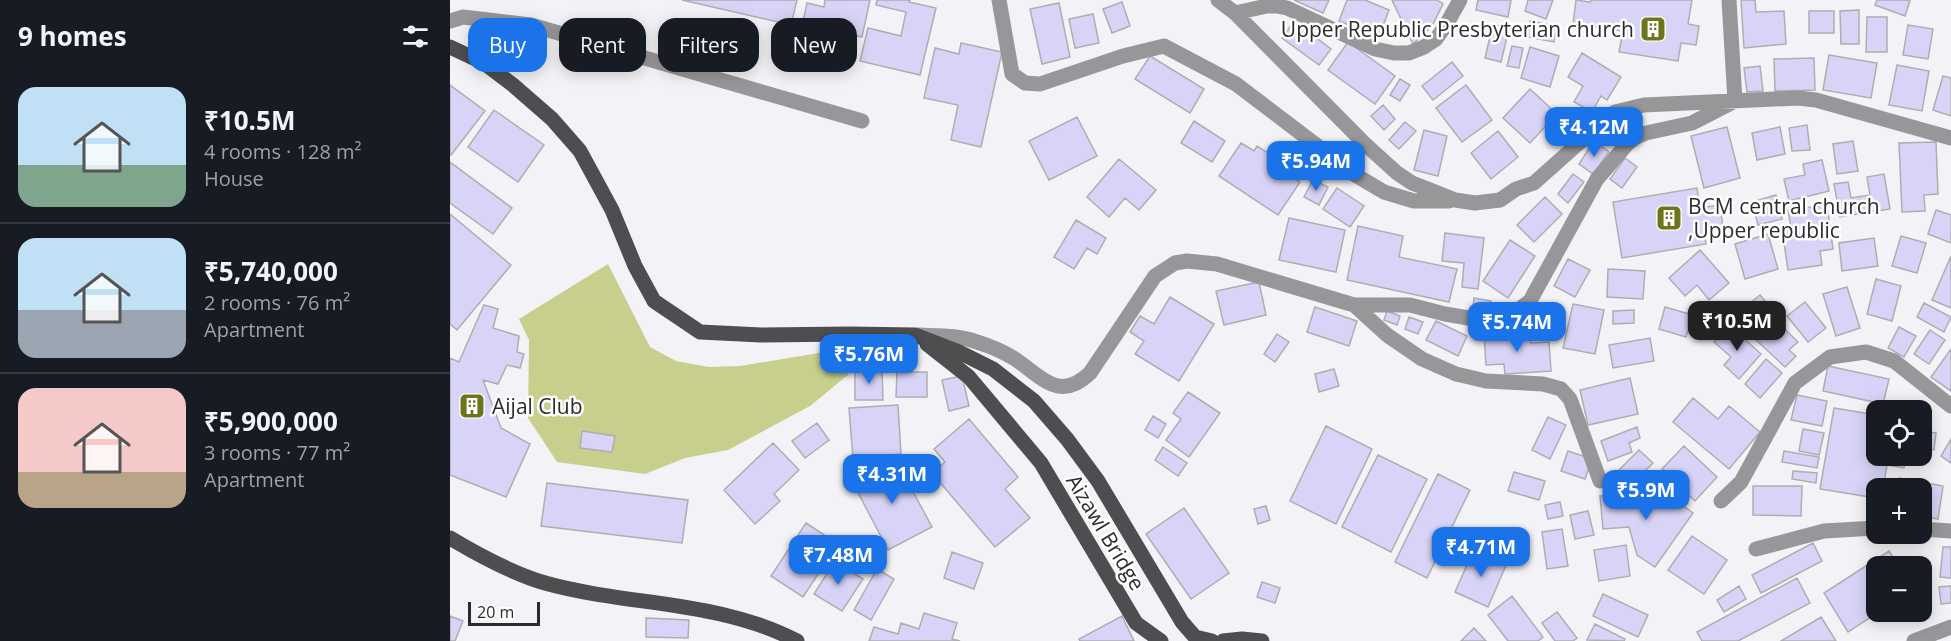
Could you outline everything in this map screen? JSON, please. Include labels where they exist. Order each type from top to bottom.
[{"type":"main road","points":[[450,47],[484,63],[552,119],[580,151],[612,210],[635,266],[654,302],[700,332],[761,335],[915,335],[959,351],[993,369],[1034,401],[1067,439],[1098,481],[1182,622],[1195,637],[1212,641]]},
{"type":"main road","name":"Aizawl Bridge","points":[[915,335],[969,377],[1041,463],[1136,623],[1161,641]]},
{"type":"main road","points":[[450,538],[504,567],[545,583],[726,615],[785,634],[797,641]]},
{"type":"main road","points":[[1223,641],[1242,639],[1262,641]]},
{"type":"street","points":[[999,0],[1012,74],[1025,83],[1040,84],[1122,56],[1164,46],[1236,84],[1357,176],[1384,192],[1414,201],[1455,200]]},
{"type":"street","points":[[1218,0],[1235,13],[1365,144],[1397,173],[1412,183],[1455,200],[1475,203],[1500,200],[1516,189],[1534,183],[1590,133],[1602,119],[1615,112],[1644,105],[1798,98],[1816,100],[1951,138]]},
{"type":"street","points":[[1235,13],[1277,6],[1287,8],[1375,49],[1409,53],[1436,39],[1460,0]]},
{"type":"street","points":[[1729,0],[1735,101]]},
{"type":"street","points":[[450,21],[463,18],[531,25],[862,121]]},
{"type":"street","points":[[915,335],[959,336],[979,342],[1016,359],[1034,375],[1052,385],[1079,384],[1090,373],[1155,276],[1175,263],[1187,261],[1217,264],[1354,305],[1410,305],[1492,322],[1523,308],[1536,291],[1597,178],[1628,143],[1646,133],[1692,123],[1735,101]]},
{"type":"street","points":[[1354,305],[1396,341],[1422,359],[1456,374],[1486,381],[1543,384],[1561,389],[1570,399],[1600,481]]},
{"type":"street","points":[[1721,501],[1741,482],[1795,383],[1830,357],[1866,352],[1894,361],[1951,406]]},
{"type":"street","points":[[1756,549],[1824,531],[1866,529]]},
{"type":"street","points":[[1932,530],[1951,531]]},
{"type":"street","points":[[1914,641],[1951,627]]},
{"type":"green space","points":[[608,264],[650,347],[676,361],[709,367],[740,366],[825,352],[849,374],[810,406],[728,450],[685,458],[645,474],[557,462],[528,418],[529,340],[519,319]]},
{"type":"building","points":[[682,0],[797,0],[793,18],[771,18],[771,20]]},
{"type":"building","points":[[825,0],[870,0],[862,37],[857,36],[857,18],[804,18],[807,3],[824,7]]},
{"type":"building","points":[[877,0],[910,0],[909,2],[936,8],[920,75],[860,61],[868,28],[901,36],[906,12],[876,5]]},
{"type":"building","points":[[1294,0],[1329,0],[1323,13]]},
{"type":"building","points":[[1347,0],[1365,0],[1389,10],[1379,37],[1339,21]]},
{"type":"building","points":[[1392,0],[1437,0],[1443,4],[1432,26],[1413,44]]},
{"type":"building","points":[[1478,0],[1511,0],[1508,17],[1476,10]]},
{"type":"building","points":[[1528,0],[1553,0],[1546,19],[1525,11]]},
{"type":"building","name":"Upper Republic Presbyterian church","points":[[1576,0],[1590,2],[1591,0],[1692,0],[1688,24],[1699,26],[1696,45],[1681,43],[1678,61],[1619,52],[1623,31],[1573,24]]},
{"type":"building","points":[[1741,0],[1755,0],[1756,12],[1784,11],[1786,44],[1744,48]]},
{"type":"building","points":[[1877,0],[1910,1],[1905,16],[1875,5]]},
{"type":"building","points":[[1122,2],[1130,26],[1112,33],[1103,9]]},
{"type":"building","points":[[1059,3],[1070,57],[1042,64],[1030,9]]},
{"type":"building","points":[[1859,10],[1859,44],[1841,44],[1840,11]]},
{"type":"building","points":[[1809,11],[1834,11],[1834,33],[1809,33]]},
{"type":"building","points":[[1093,14],[1099,43],[1075,48],[1069,19]]},
{"type":"building","points":[[1867,17],[1887,17],[1887,52],[1866,52]]},
{"type":"building","points":[[1294,21],[1331,49],[1319,65],[1282,38]]},
{"type":"building","points":[[1530,21],[1557,26],[1554,42],[1527,37]]},
{"type":"building","points":[[1493,24],[1509,29],[1501,62],[1485,58]]},
{"type":"building","points":[[1908,25],[1933,29],[1928,59],[1903,55]]},
{"type":"building","points":[[1348,42],[1395,76],[1375,104],[1328,70]]},
{"type":"building","points":[[961,43],[1002,52],[981,147],[951,140],[958,105],[924,98],[935,48],[959,54]]},
{"type":"building","points":[[1512,46],[1523,48],[1519,68],[1507,66]]},
{"type":"building","points":[[1530,47],[1559,56],[1550,87],[1521,78]]},
{"type":"building","points":[[1582,53],[1621,77],[1607,100],[1601,96],[1592,112],[1574,102],[1583,86],[1568,77]]},
{"type":"building","points":[[1829,55],[1877,63],[1871,98],[1823,90]]},
{"type":"building","points":[[1150,56],[1204,89],[1190,113],[1135,79]]},
{"type":"building","points":[[1814,58],[1815,90],[1775,91],[1774,59]]},
{"type":"building","points":[[1452,62],[1463,76],[1433,100],[1422,86]]},
{"type":"building","points":[[1897,65],[1929,71],[1922,111],[1889,105]]},
{"type":"building","points":[[1760,66],[1763,91],[1747,92],[1744,68]]},
{"type":"building","points":[[1943,76],[1951,78],[1951,116],[1933,110]]},
{"type":"building","points":[[1400,79],[1410,85],[1400,101],[1390,95]]},
{"type":"building","points":[[450,85],[485,111],[451,155],[450,154]]},
{"type":"building","points":[[1466,85],[1492,120],[1462,142],[1436,108]]},
{"type":"building","points":[[1530,89],[1557,114],[1530,143],[1503,118]]},
{"type":"building","points":[[1383,105],[1395,119],[1384,130],[1371,116]]},
{"type":"building","points":[[494,110],[544,145],[518,182],[468,147]]},
{"type":"building","points":[[1077,117],[1097,156],[1049,180],[1029,141]]},
{"type":"building","points":[[1194,121],[1225,141],[1212,162],[1181,143]]},
{"type":"building","points":[[1405,122],[1416,131],[1399,149],[1389,140]]},
{"type":"building","points":[[1807,125],[1810,150],[1792,151],[1789,128]]},
{"type":"building","points":[[1727,127],[1740,178],[1704,188],[1691,136]]},
{"type":"building","points":[[1780,127],[1785,154],[1757,160],[1752,133]]},
{"type":"building","points":[[1424,130],[1447,136],[1438,176],[1414,170]]},
{"type":"building","points":[[1498,131],[1518,157],[1491,179],[1471,153]]},
{"type":"building","points":[[1594,141],[1609,152],[1593,174],[1579,164]]},
{"type":"building","points":[[1853,141],[1858,171],[1837,174],[1833,144]]},
{"type":"building","points":[[1936,142],[1938,194],[1924,195],[1925,211],[1902,212],[1899,143]]},
{"type":"building","points":[[1241,143],[1254,151],[1257,146],[1276,158],[1272,163],[1300,182],[1278,215],[1219,176]]},
{"type":"building","points":[[1625,158],[1637,167],[1622,188],[1610,179]]},
{"type":"building","points":[[1119,159],[1156,190],[1139,210],[1125,198],[1109,217],[1087,197]]},
{"type":"building","points":[[1822,160],[1829,191],[1789,201],[1784,179],[1805,175],[1803,164]]},
{"type":"building","points":[[450,162],[512,208],[493,234],[450,203]]},
{"type":"building","points":[[1573,174],[1584,182],[1568,203],[1558,194]]},
{"type":"building","points":[[1884,174],[1890,209],[1840,217],[1834,184],[1848,182],[1851,198],[1870,195],[1867,177]]},
{"type":"building","points":[[1313,180],[1328,187],[1319,205],[1304,197]]},
{"type":"building","points":[[1337,188],[1364,206],[1350,227],[1323,209]]},
{"type":"building","name":"BCM central church ,Upper republic","points":[[1697,188],[1700,208],[1720,205],[1723,228],[1704,231],[1706,244],[1622,258],[1613,202]]},
{"type":"building","points":[[1776,195],[1782,219],[1758,225],[1752,202]]},
{"type":"building","points":[[1545,197],[1562,214],[1534,242],[1517,225]]},
{"type":"building","points":[[1827,205],[1833,249],[1820,251],[1822,265],[1788,270],[1782,229],[1791,228],[1788,210]]},
{"type":"building","points":[[1936,210],[1951,215],[1951,243],[1928,234]]},
{"type":"building","points":[[450,214],[511,265],[457,330],[450,324]]},
{"type":"building","points":[[1289,218],[1345,230],[1336,272],[1279,260]]},
{"type":"building","points":[[1076,220],[1106,238],[1097,254],[1087,248],[1074,269],[1054,257]]},
{"type":"building","points":[[1358,226],[1403,236],[1399,257],[1457,269],[1449,302],[1347,280]]},
{"type":"building","points":[[1445,233],[1484,238],[1478,289],[1462,287],[1464,263],[1442,261]]},
{"type":"building","points":[[1768,234],[1778,269],[1745,279],[1735,244]]},
{"type":"building","points":[[1901,236],[1926,243],[1917,273],[1892,266]]},
{"type":"building","points":[[1874,238],[1878,266],[1842,271],[1839,243]]},
{"type":"building","points":[[1510,240],[1535,256],[1508,298],[1483,281]]},
{"type":"building","points":[[1700,250],[1729,283],[1709,300],[1697,285],[1685,296],[1669,278]]},
{"type":"building","points":[[1951,256],[1951,308],[1932,300]]},
{"type":"building","points":[[1568,259],[1590,270],[1575,297],[1554,286]]},
{"type":"building","points":[[1608,269],[1645,271],[1643,299],[1607,297]]},
{"type":"building","points":[[1876,279],[1901,286],[1892,321],[1867,314]]},
{"type":"building","points":[[1259,282],[1266,315],[1224,325],[1216,291]]},
{"type":"building","points":[[1847,287],[1860,328],[1836,336],[1823,294]]},
{"type":"building","points":[[1760,295],[1774,312],[1751,330],[1738,313]]},
{"type":"building","points":[[1170,297],[1214,324],[1179,381],[1135,354],[1144,341],[1130,332],[1140,316],[1154,324]]},
{"type":"building","points":[[1474,298],[1491,301],[1490,312],[1473,310]]},
{"type":"building","points":[[1805,302],[1826,328],[1808,342],[1787,316]]},
{"type":"building","points":[[1924,303],[1951,317],[1944,332],[1917,317]]},
{"type":"building","points":[[1573,304],[1604,310],[1595,354],[1563,348]]},
{"type":"building","name":"Aijal Club","points":[[484,305],[498,309],[493,328],[519,336],[517,352],[524,354],[520,368],[507,365],[498,384],[483,380],[501,428],[530,444],[506,497],[450,475],[450,358],[459,362]]},
{"type":"building","points":[[1315,307],[1357,321],[1349,346],[1307,332]]},
{"type":"building","points":[[1665,307],[1693,315],[1686,337],[1659,329]]},
{"type":"building","points":[[1634,310],[1634,323],[1613,324],[1613,311]]},
{"type":"building","points":[[1387,311],[1400,316],[1397,325],[1384,320]]},
{"type":"building","points":[[1409,317],[1423,322],[1418,334],[1405,329]]},
{"type":"building","points":[[1773,318],[1798,342],[1789,350],[1796,356],[1785,367],[1754,338]]},
{"type":"building","points":[[1436,321],[1467,336],[1458,356],[1426,340]]},
{"type":"building","points":[[1729,325],[1761,354],[1739,379],[1724,365],[1731,357],[1714,342]]},
{"type":"building","points":[[1899,327],[1916,336],[1904,357],[1888,348]]},
{"type":"building","points":[[1529,330],[1531,343],[1549,342],[1551,371],[1505,374],[1504,364],[1486,365],[1484,334]]},
{"type":"building","points":[[1930,330],[1945,340],[1929,364],[1914,354]]},
{"type":"building","points":[[1277,334],[1289,342],[1275,362],[1264,354]]},
{"type":"building","points":[[1650,338],[1654,361],[1613,368],[1609,345]]},
{"type":"building","points":[[1951,349],[1951,391],[1931,377]]},
{"type":"building","points":[[1766,359],[1782,373],[1760,398],[1745,384]]},
{"type":"building","points":[[1828,366],[1889,379],[1884,400],[1866,400],[1823,391]]},
{"type":"building","points":[[882,369],[883,400],[855,400],[855,370]]},
{"type":"building","points":[[1334,369],[1339,386],[1319,392],[1315,374]]},
{"type":"building","points":[[897,372],[927,372],[927,397],[896,397]]},
{"type":"building","points":[[962,376],[969,406],[949,411],[942,380]]},
{"type":"building","points":[[1630,378],[1638,414],[1588,425],[1580,390]]},
{"type":"building","points":[[1188,392],[1220,413],[1189,457],[1166,440],[1181,419],[1173,413]]},
{"type":"building","points":[[1797,395],[1827,401],[1822,426],[1791,420]]},
{"type":"building","points":[[1693,398],[1718,419],[1729,406],[1760,432],[1729,469],[1673,422]]},
{"type":"building","points":[[898,405],[901,454],[853,458],[849,408]]},
{"type":"building","points":[[1834,408],[1866,413],[1866,466],[1887,466],[1885,478],[1866,478],[1866,496],[1820,489]]},
{"type":"building","points":[[1153,416],[1166,424],[1158,438],[1145,430]]},
{"type":"building","points":[[1548,417],[1566,425],[1550,459],[1532,450]]},
{"type":"building","points":[[969,419],[1018,477],[1005,489],[1030,518],[995,547],[932,473],[945,462],[934,449]]},
{"type":"building","points":[[817,423],[829,440],[805,458],[792,441]]},
{"type":"building","points":[[1326,426],[1372,449],[1336,524],[1290,501]]},
{"type":"building","points":[[1637,427],[1640,438],[1629,443],[1632,452],[1608,461],[1601,441]]},
{"type":"building","points":[[1803,429],[1824,433],[1819,455],[1799,451]]},
{"type":"building","points":[[582,431],[615,436],[612,452],[580,448]]},
{"type":"building","points":[[1932,432],[1936,433],[1934,450],[1932,450]]},
{"type":"building","points":[[1951,439],[1951,463],[1941,456]]},
{"type":"building","points":[[773,443],[799,470],[774,494],[780,501],[755,524],[724,490]]},
{"type":"building","points":[[1684,446],[1717,477],[1695,501],[1662,469]]},
{"type":"building","points":[[1163,447],[1187,463],[1178,476],[1155,460]]},
{"type":"building","points":[[1639,450],[1653,463],[1627,489],[1614,475]]},
{"type":"building","points":[[1568,451],[1592,459],[1585,479],[1561,471]]},
{"type":"building","points":[[1784,451],[1819,457],[1817,468],[1782,462]]},
{"type":"building","points":[[1378,455],[1427,479],[1391,552],[1342,527]]},
{"type":"building","points":[[896,460],[932,527],[888,550],[853,483]]},
{"type":"building","points":[[1793,471],[1817,473],[1816,483],[1792,479]]},
{"type":"building","points":[[1514,472],[1545,481],[1539,500],[1508,491]]},
{"type":"building","points":[[1438,474],[1470,490],[1427,578],[1395,562]]},
{"type":"building","points":[[547,483],[688,500],[682,543],[541,526]]},
{"type":"building","points":[[1932,484],[1943,486],[1938,519],[1932,518]]},
{"type":"building","points":[[1753,486],[1802,486],[1801,516],[1753,515]]},
{"type":"building","points":[[1641,492],[1675,500],[1693,513],[1655,567],[1637,555],[1629,527],[1603,529],[1600,496]]},
{"type":"building","points":[[1560,502],[1563,516],[1548,519],[1545,505]]},
{"type":"building","points":[[1266,506],[1270,520],[1258,524],[1254,509]]},
{"type":"building","points":[[1184,508],[1229,573],[1191,599],[1146,534]]},
{"type":"building","points":[[1588,511],[1594,535],[1575,539],[1570,515]]},
{"type":"building","points":[[806,523],[838,544],[803,597],[771,576]]},
{"type":"building","points":[[1562,529],[1568,566],[1547,569],[1542,532]]},
{"type":"building","points":[[1692,536],[1727,560],[1704,594],[1668,570]]},
{"type":"building","points":[[1813,543],[1822,561],[1761,593],[1752,575]]},
{"type":"building","points":[[1626,545],[1630,576],[1599,581],[1594,550]]},
{"type":"building","points":[[1943,547],[1951,547],[1951,578],[1940,577]]},
{"type":"building","points":[[1474,549],[1507,563],[1488,607],[1455,592]]},
{"type":"building","points":[[1889,551],[1892,556],[1881,556]]},
{"type":"building","points":[[952,552],[983,563],[974,589],[944,578]]},
{"type":"building","points":[[835,561],[863,579],[842,611],[814,594]]},
{"type":"building","points":[[1866,566],[1866,620],[1848,632],[1824,593]]},
{"type":"building","points":[[877,569],[894,579],[871,620],[854,610]]},
{"type":"building","points":[[1797,578],[1810,603],[1738,641],[1702,641],[1697,632]]},
{"type":"building","points":[[1262,582],[1280,588],[1275,603],[1257,597]]},
{"type":"building","points":[[1739,586],[1746,599],[1724,612],[1717,600]]},
{"type":"building","points":[[1951,586],[1951,603],[1941,604],[1939,587]]},
{"type":"building","points":[[1603,594],[1648,615],[1638,637],[1593,616]]},
{"type":"building","points":[[1512,596],[1543,637],[1538,641],[1508,641],[1488,615]]},
{"type":"building","points":[[1557,612],[1577,638],[1573,641],[1555,641],[1542,623]]},
{"type":"building","points":[[924,613],[957,623],[952,639],[960,641],[869,641],[874,627],[898,634],[901,623],[919,629]]},
{"type":"building","points":[[450,616],[463,621],[455,641],[450,641]]},
{"type":"building","points":[[1122,616],[1134,641],[1080,641],[1079,639]]},
{"type":"building","points":[[1821,617],[1836,641],[1781,641]]},
{"type":"building","points":[[646,618],[689,620],[688,638],[646,637]]},
{"type":"building","points":[[1595,624],[1625,639],[1624,641],[1587,640]]},
{"type":"building","points":[[1474,628],[1486,641],[1461,641]]},
{"type":"place","name":"Upper Republic Presbyterian church","points":[[1653,29]]},
{"type":"place","name":"BCM central church ,Upper republic","points":[[1669,218]]},
{"type":"place","name":"Aijal Club","points":[[472,406]]}]
